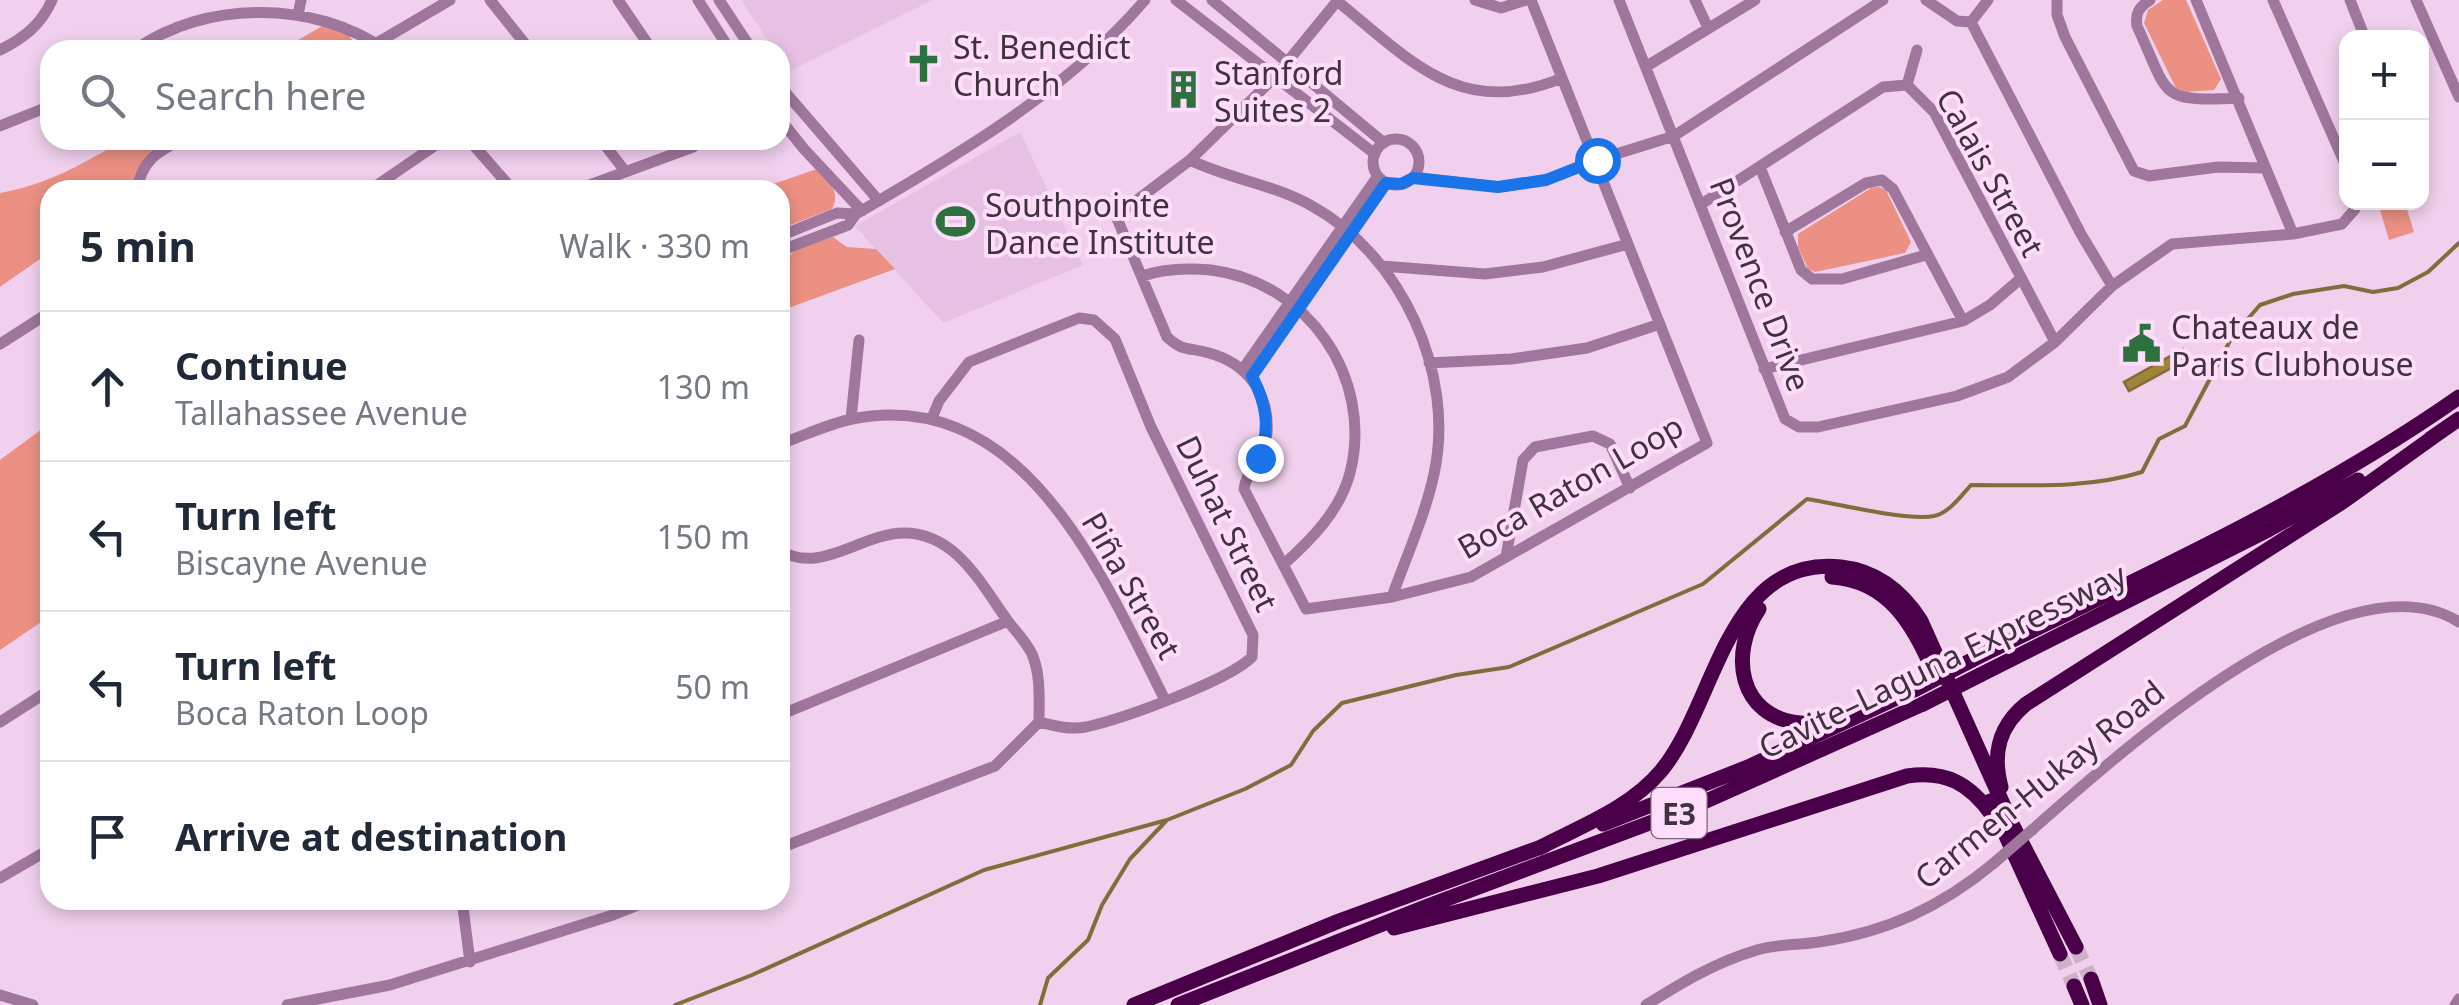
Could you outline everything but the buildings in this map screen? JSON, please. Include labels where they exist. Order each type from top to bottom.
[{"type":"highway","name":"Cavite–Laguna Expressway","points":[[1344,938],[1695,806],[1920,697],[2309,491],[2364,460],[2459,396]]},
{"type":"highway","name":"Cavite–Laguna Expressway","points":[[1976,668],[2315,506],[2459,419]]},
{"type":"highway","points":[[2008,827],[1996,762],[2000,739],[2015,713],[2344,501],[2436,435]]},
{"type":"highway","points":[[1539,848],[1614,810],[1646,786],[1676,749],[1752,602],[1788,575],[1831,566],[1875,576],[1897,590],[1914,610],[1933,644],[2008,827]]},
{"type":"highway","points":[[1920,697],[1822,721],[1791,721],[1772,714],[1753,696],[1741,667],[1743,638],[1758,610],[1782,589],[1828,576],[1846,578],[1888,598],[1901,610],[2068,951]]},
{"type":"highway","name":"Cavite–Laguna Expressway","points":[[1539,848],[1920,697]]},
{"type":"highway","points":[[1344,938],[1598,876],[1907,776],[1932,773],[1961,782],[2008,827]]},
{"type":"highway","name":"E3","points":[[1134,1005],[1339,921],[1539,848]]},
{"type":"highway","name":"E3","points":[[1178,1005],[1344,938]]},
{"type":"highway","points":[[2090,978],[2100,1005]]},
{"type":"highway","points":[[2074,986],[2082,1005]]},
{"type":"street","points":[[0,50],[30,32],[42,20],[52,0]]},
{"type":"street","points":[[298,15],[301,0]]},
{"type":"street","points":[[388,40],[450,0]]},
{"type":"street","points":[[490,0],[522,40]]},
{"type":"street","points":[[618,0],[645,40]]},
{"type":"street","points":[[698,0],[724,40]]},
{"type":"street","points":[[719,0],[745,40]]},
{"type":"street","points":[[790,248],[848,225],[859,213],[943,164],[1095,50],[1145,0]]},
{"type":"street","points":[[1176,0],[1375,154]]},
{"type":"street","points":[[1212,0],[1384,143]]},
{"type":"street","points":[[1382,180],[1247,373],[1225,358],[1179,349],[1167,338],[1116,216],[1190,160],[1275,77],[1338,0],[1429,75],[1456,85],[1502,93],[1562,78]]},
{"type":"street","points":[[1475,0],[1502,8],[1528,0]]},
{"type":"street","name":"Boca Raton Loop","points":[[1247,373],[1267,412],[1267,436],[1260,458],[1245,478],[1244,489],[1306,609],[1392,597],[1471,576],[1707,443],[1597,160],[1528,0]]},
{"type":"street","name":"Provence Drive","points":[[1619,0],[1785,420],[1799,427],[1818,428],[1957,396],[2008,377],[2055,342],[2112,286],[2172,244],[2293,234],[2342,224],[2352,210]]},
{"type":"street","points":[[1695,0],[1708,28]]},
{"type":"street","points":[[1647,66],[1755,0]]},
{"type":"street","points":[[1413,178],[1420,164],[1416,150],[1405,140],[1384,143],[1375,154],[1374,169],[1382,180],[1401,184],[1413,178],[1498,187],[1546,180],[1674,136],[1883,0]]},
{"type":"street","points":[[1926,0],[1957,21],[1971,22]]},
{"type":"street","points":[[1971,22],[1988,0]]},
{"type":"street","points":[[2057,0],[2057,15],[2065,38],[2134,171],[2148,176],[2218,167],[2265,168]]},
{"type":"street","points":[[2150,0],[2136,16],[2137,26],[2165,87],[2176,97],[2188,100],[2239,98]]},
{"type":"street","points":[[2196,0],[2293,234]]},
{"type":"street","points":[[2273,0],[2339,150]]},
{"type":"street","points":[[2350,0],[2363,30]]},
{"type":"street","points":[[2433,0],[2418,5],[2454,71],[2459,98]]},
{"type":"street","points":[[152,40],[212,17],[244,13],[298,15],[351,29],[365,40]]},
{"type":"street","points":[[1971,22],[2112,286]]},
{"type":"street","points":[[1907,84],[1917,50]]},
{"type":"street","name":"Calais Street","points":[[1700,204],[1883,87],[1907,84],[1934,112],[2055,342]]},
{"type":"street","points":[[790,98],[879,201]]},
{"type":"street","points":[[0,126],[40,110]]},
{"type":"street","points":[[790,132],[859,213]]},
{"type":"street","points":[[139,180],[152,154],[160,150]]},
{"type":"street","points":[[385,180],[428,150]]},
{"type":"street","points":[[478,150],[504,180]]},
{"type":"street","points":[[609,150],[625,170]]},
{"type":"street","points":[[600,180],[684,150]]},
{"type":"street","points":[[1190,160],[1249,179],[1312,206],[1347,230],[1396,284],[1418,329],[1438,410],[1435,472],[1392,597]]},
{"type":"street","points":[[1760,167],[1800,270],[1812,279],[1842,279],[1926,255]]},
{"type":"street","points":[[1785,232],[1872,180],[1882,180],[1893,188],[1963,321]]},
{"type":"street","points":[[790,232],[836,213],[859,213]]},
{"type":"street","points":[[1382,266],[1485,274],[1543,268],[1628,244]]},
{"type":"street","points":[[1143,276],[1190,268],[1233,273],[1273,289],[1294,305],[1334,350],[1350,387],[1356,432],[1349,476],[1325,524],[1283,565]]},
{"type":"street","points":[[1764,369],[1963,321],[2020,280]]},
{"type":"street","points":[[0,344],[40,318]]},
{"type":"street","name":"Duhat Street","points":[[932,418],[938,400],[969,362],[1080,318],[1094,320],[1115,340],[1152,430],[1253,636],[1252,657],[1239,670],[1165,700],[1085,727],[1062,728],[1039,722]]},
{"type":"street","points":[[1429,363],[1511,359],[1587,348],[1660,324]]},
{"type":"street","points":[[850,420],[859,340]]},
{"type":"street","name":"Piña Street","points":[[790,441],[850,420],[932,418],[981,439],[1022,468],[1062,515],[1100,572],[1165,700]]},
{"type":"street","points":[[1506,557],[1523,460],[1535,447],[1592,436],[1610,444],[1630,488]]},
{"type":"street","points":[[790,557],[827,556],[900,532],[926,534],[952,548],[982,583],[1031,652],[1039,683],[1039,722],[996,766],[790,844]]},
{"type":"street","name":"Carmen-Hukay Road","points":[[1646,1005],[1704,968],[1761,948],[1818,942],[1890,927],[1945,900],[2170,713],[2290,638],[2385,609],[2429,608],[2459,622]]},
{"type":"street","points":[[790,711],[1008,621]]},
{"type":"street","points":[[0,722],[40,696]]},
{"type":"street","points":[[0,878],[40,855]]},
{"type":"street","points":[[463,910],[470,962]]},
{"type":"street","points":[[287,1005],[310,1004],[390,986],[623,910]]},
{"type":"street","points":[[0,996],[33,1005]]},
{"type":"shaded area","points":[[741,0],[933,0],[790,71],[790,40],[767,40]]},
{"type":"shaded area","points":[[2163,0],[2186,0],[2221,79],[2214,90],[2186,92],[2176,88],[2144,23],[2148,10]]},
{"type":"shaded area","points":[[324,25],[347,33],[352,40],[298,40]]},
{"type":"shaded area","points":[[1020,132],[1083,265],[943,323],[855,226]]},
{"type":"shaded area","points":[[106,150],[157,150],[150,154],[139,180],[46,180]]},
{"type":"shaded area","points":[[817,169],[834,192],[832,209],[790,225],[790,180],[785,180]]},
{"type":"shaded area","points":[[40,182],[40,259],[0,287],[0,193]]},
{"type":"shaded area","points":[[1871,188],[1886,190],[1911,242],[1905,253],[1815,272],[1808,269],[1798,247],[1798,234]]},
{"type":"shaded area","points":[[2380,210],[2407,210],[2414,232],[2389,240]]},
{"type":"shaded area","points":[[833,237],[847,247],[876,249],[895,269],[790,307],[790,255]]},
{"type":"shaded area","points":[[2183,349],[2188,359],[2129,391],[2124,382]]},
{"type":"shaded area","points":[[40,430],[40,623],[0,650],[0,460]]},
{"type":"waterway","points":[[675,1005],[752,975],[984,870],[1167,820],[1245,789],[1291,765],[1313,731],[1342,703],[1456,675],[1509,667],[1703,584],[1807,499],[1922,517],[1950,508],[1971,485],[2079,484],[2142,472],[2159,439],[2185,426],[2232,337],[2260,305],[2293,294],[2344,286],[2373,292],[2398,288],[2428,272],[2459,243]]},
{"type":"waterway","points":[[1040,1005],[1048,978],[1088,940],[1102,905],[1130,859],[1167,820]]},
{"type":"tunnel","points":[[2076,947],[2091,979]]},
{"type":"tunnel","points":[[2060,954],[2074,986]]},
{"type":"place","name":"St. Benedict Church","points":[[923,64]]},
{"type":"place","name":"Stanford Suites 2","points":[[1184,90]]},
{"type":"place","name":"Southpointe Dance Institute","points":[[955,222]]},
{"type":"place","name":"Chateaux de Paris Clubhouse","points":[[2141,344]]},
{"type":"route","points":[[1260,458],[1267,436],[1267,412],[1252,376],[1386,183],[1401,184],[1413,178],[1498,187],[1546,180],[1597,160]]}]
